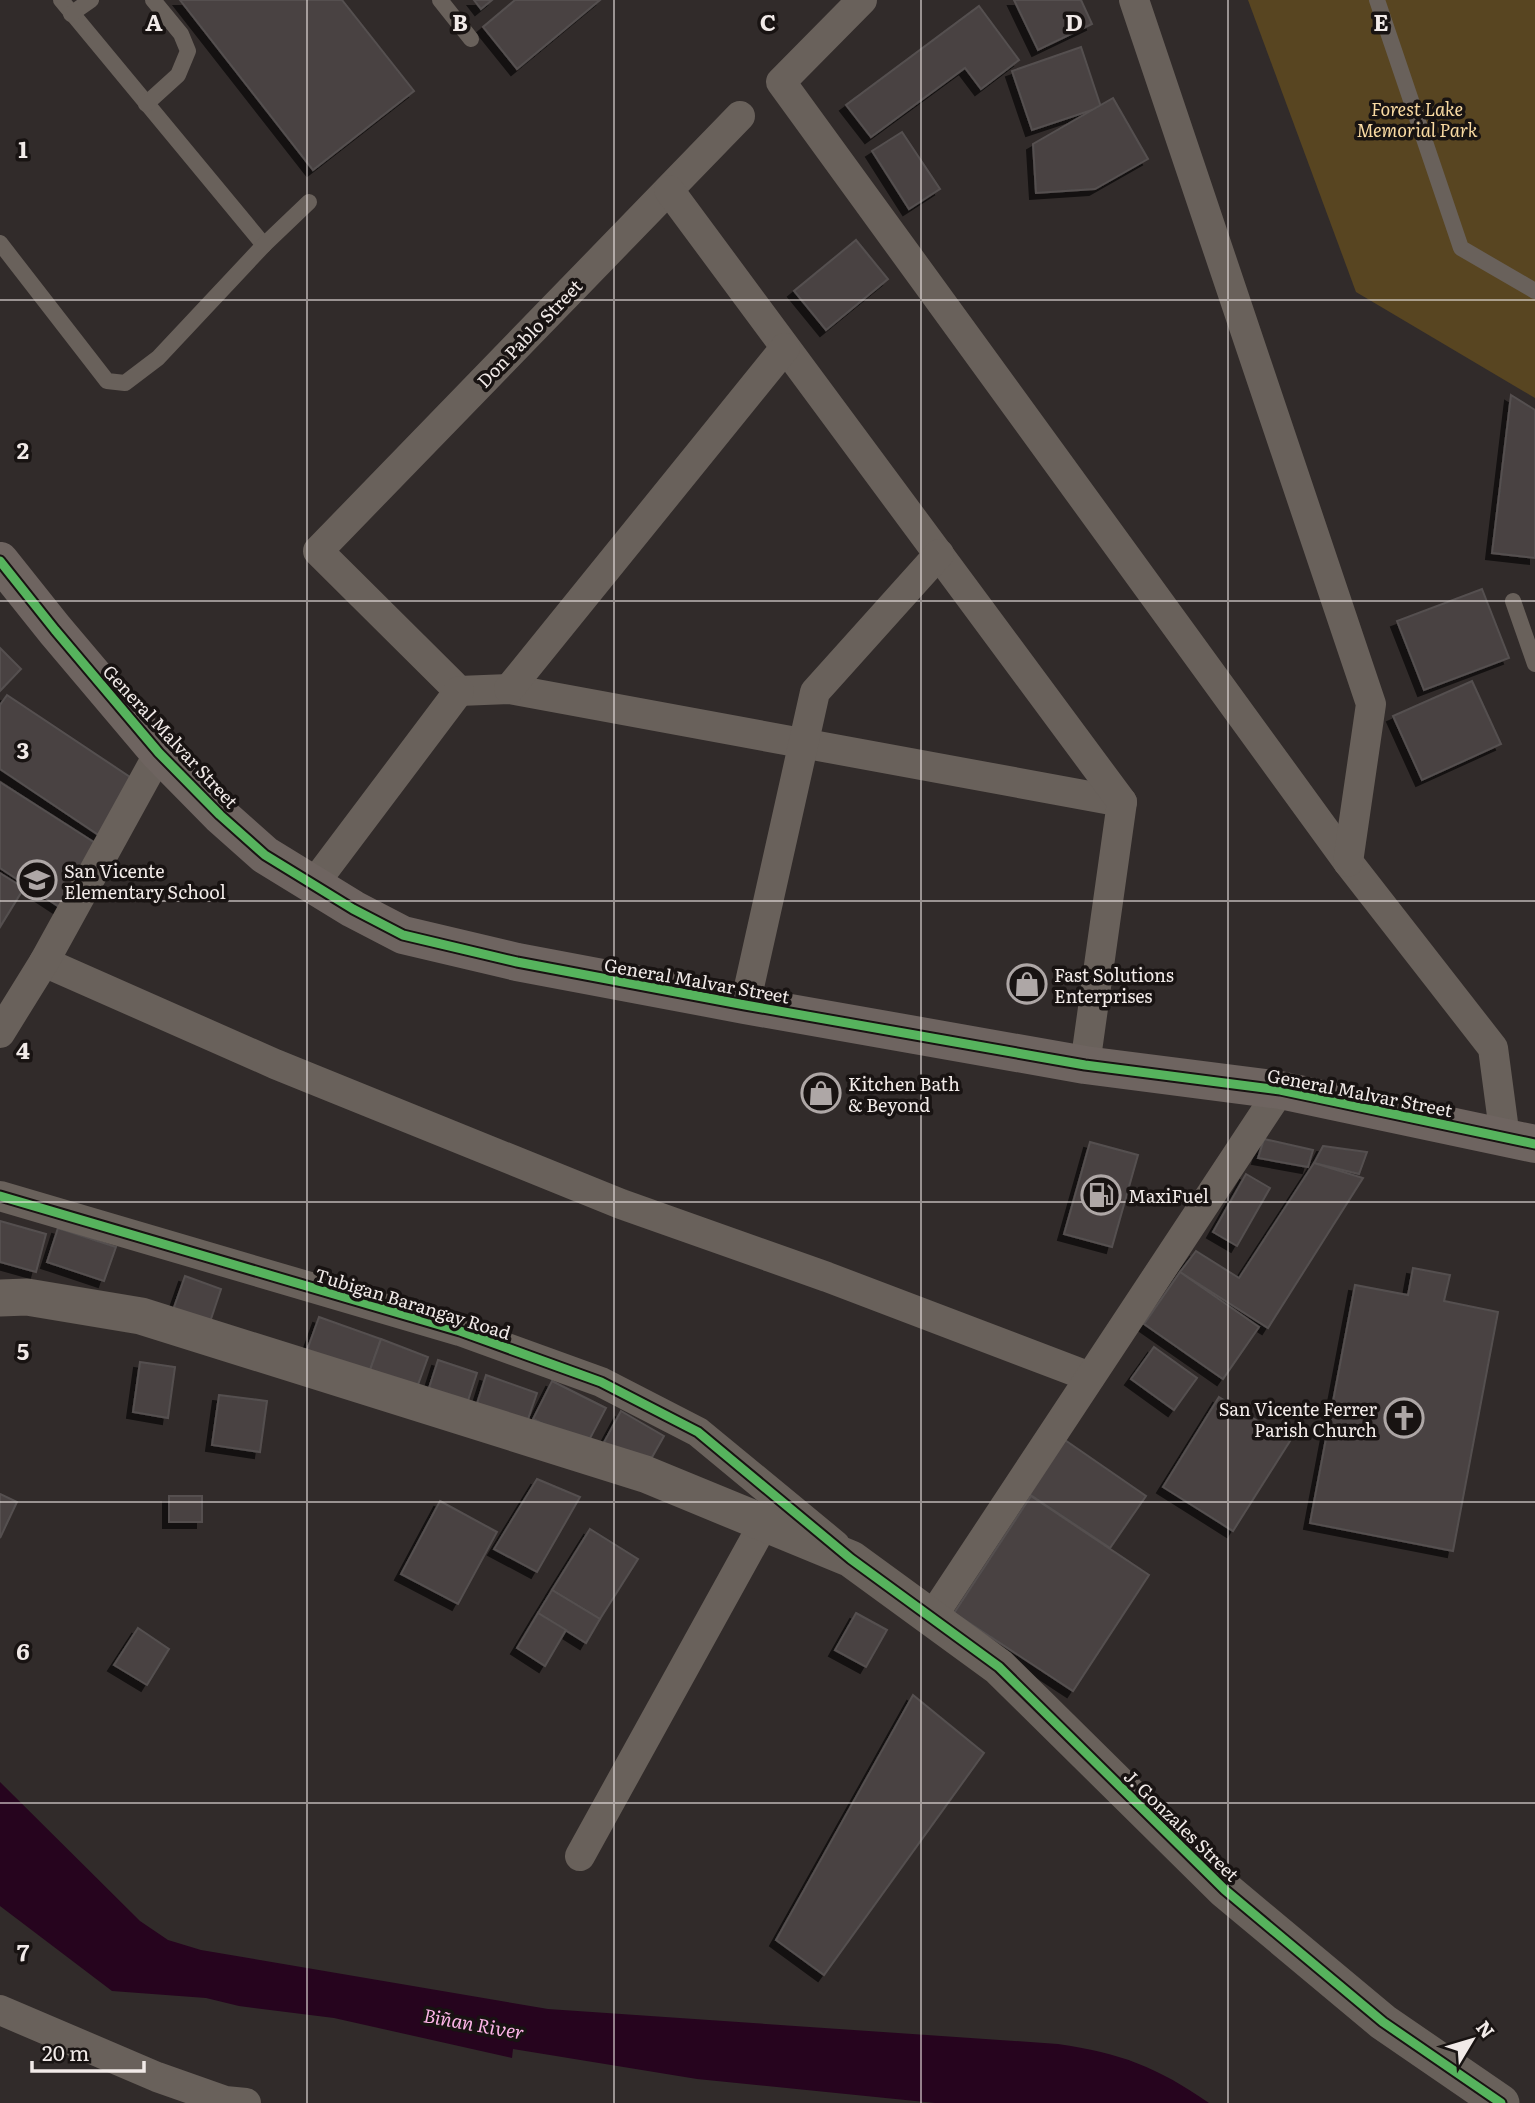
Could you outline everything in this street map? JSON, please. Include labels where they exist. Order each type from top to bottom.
[{"type":"highway","name":"General Malvar Street","points":[[0,561],[159,753],[220,815],[265,855],[403,935],[517,962],[745,1005],[1085,1065],[1280,1090],[1520,1141]]},
{"type":"street","points":[[862,0],[781,82],[1348,862],[1493,1048],[1520,1141]]},
{"type":"street","points":[[1134,0],[1371,704],[1348,862]]},
{"type":"street","name":"Don Pablo Street","points":[[458,691],[318,551],[740,116]]},
{"type":"street","points":[[668,190],[1122,802],[1085,1065]]},
{"type":"street","points":[[509,689],[785,348]]},
{"type":"street","points":[[745,1005],[815,692],[939,554]]},
{"type":"street","points":[[313,885],[458,691],[509,689],[1122,802]]},
{"type":"street","points":[[0,1033],[44,962],[159,753]]},
{"type":"street","points":[[44,962],[275,1064],[621,1204],[827,1277],[1090,1377]]},
{"type":"street","points":[[932,1617],[1280,1090]]},
{"type":"street","name":"Tubigan Barangay Road","points":[[0,1196],[460,1331],[601,1382],[698,1432],[851,1559]]},
{"type":"street","name":"J. Gonzales Street","points":[[0,1298],[27,1297],[141,1316],[645,1474],[851,1559],[999,1667],[1225,1890],[1383,2022],[1501,2103]]},
{"type":"street","points":[[580,1856],[764,1523]]},
{"type":"street","points":[[0,2010],[157,2077],[225,2101],[246,2103]]},
{"type":"lane","points":[[61,0],[264,245]]},
{"type":"lane","points":[[71,14],[91,0]]},
{"type":"lane","points":[[146,104],[178,75],[188,51],[181,34],[153,0]]},
{"type":"lane","points":[[440,0],[471,38]]},
{"type":"lane","points":[[1377,0],[1461,248],[1535,291]]},
{"type":"lane","points":[[0,243],[107,381],[125,383],[158,358],[264,245],[309,202]]},
{"type":"lane","points":[[1513,601],[1535,664]]},
{"type":"green space","name":"Forest Lake Memorial Park","points":[[1248,0],[1535,0],[1535,398],[1356,292]]},
{"type":"water","name":"Biñan River","points":[[0,1782],[140,1921],[168,1940],[201,1950],[548,2009],[1058,2044],[1101,2052],[1138,2063],[1209,2103],[935,2103],[697,2079],[513,2049],[512,2058],[334,2018],[239,2006],[206,1998],[112,1991],[0,1906]]},
{"type":"building","points":[[180,0],[342,0],[414,91],[313,170]]},
{"type":"building","points":[[474,0],[492,0],[481,9]]},
{"type":"building","points":[[515,0],[600,0],[517,69],[483,27]]},
{"type":"building","points":[[1014,0],[1081,0],[1092,24],[1038,50]]},
{"type":"building","points":[[979,6],[1019,60],[981,89],[965,68],[871,137],[846,105]]},
{"type":"building","points":[[1081,47],[1101,107],[1032,130],[1012,71]]},
{"type":"building","points":[[1113,98],[1148,159],[1095,189],[1036,193],[1033,144]]},
{"type":"building","points":[[902,132],[940,189],[909,209],[872,151]]},
{"type":"building","points":[[856,240],[888,279],[826,330],[794,291]]},
{"type":"building","points":[[1511,395],[1535,410],[1535,558],[1492,553]]},
{"type":"building","points":[[1482,589],[1509,658],[1424,690],[1397,621]]},
{"type":"building","points":[[0,648],[21,669],[0,691]]},
{"type":"building","points":[[1472,681],[1501,744],[1422,780],[1393,716]]},
{"type":"building","points":[[7,695],[139,783],[103,838],[0,769],[0,705]]},
{"type":"building","points":[[0,782],[100,846],[61,908],[0,868]]},
{"type":"building","points":[[0,873],[24,888],[0,927]]},
{"type":"building","points":[[1264,1139],[1313,1150],[1308,1167],[1258,1158]]},
{"type":"building","name":"MaxiFuel","points":[[1090,1142],[1138,1155],[1112,1247],[1064,1234]]},
{"type":"building","points":[[1323,1146],[1367,1152],[1359,1174],[1314,1163]]},
{"type":"building","points":[[1314,1163],[1363,1178],[1268,1328],[1180,1272],[1196,1251],[1239,1278]]},
{"type":"building","points":[[1246,1174],[1270,1188],[1237,1246],[1213,1232]]},
{"type":"building","points":[[0,1221],[46,1234],[36,1272],[0,1262]]},
{"type":"building","points":[[58,1228],[116,1247],[104,1281],[47,1262]]},
{"type":"building","name":"San Vicente Ferrer Parish Church","points":[[1413,1268],[1450,1275],[1444,1301],[1498,1312],[1453,1551],[1310,1523],[1355,1285],[1408,1295]]},
{"type":"building","points":[[1180,1272],[1259,1327],[1223,1379],[1144,1324]]},
{"type":"building","points":[[185,1276],[221,1289],[210,1322],[173,1310]]},
{"type":"building","points":[[319,1317],[381,1339],[367,1378],[305,1356]]},
{"type":"building","points":[[381,1339],[428,1357],[415,1393],[368,1376]]},
{"type":"building","points":[[1154,1347],[1197,1378],[1174,1410],[1131,1379]]},
{"type":"building","points":[[438,1360],[477,1373],[466,1407],[427,1394]]},
{"type":"building","points":[[140,1362],[175,1367],[168,1418],[133,1412]]},
{"type":"building","points":[[486,1375],[537,1393],[525,1428],[475,1410]]},
{"type":"building","points":[[552,1381],[606,1408],[586,1446],[533,1419]]},
{"type":"building","points":[[219,1395],[267,1401],[260,1452],[212,1445]]},
{"type":"building","points":[[1219,1397],[1290,1441],[1233,1531],[1163,1487]]},
{"type":"building","points":[[621,1411],[664,1436],[646,1468],[603,1444]]},
{"type":"building","points":[[1062,1438],[1146,1496],[1110,1548],[1026,1492]]},
{"type":"building","points":[[537,1479],[580,1497],[537,1572],[494,1549]]},
{"type":"building","points":[[0,1494],[17,1502],[0,1538]]},
{"type":"building","points":[[169,1496],[202,1496],[202,1522],[169,1522]]},
{"type":"building","points":[[1031,1496],[1149,1575],[1073,1691],[954,1613]]},
{"type":"building","points":[[440,1501],[497,1532],[458,1604],[401,1574]]},
{"type":"building","points":[[590,1529],[638,1559],[600,1619],[552,1590]]},
{"type":"building","points":[[552,1590],[600,1619],[586,1643],[538,1613]]},
{"type":"building","points":[[538,1613],[566,1630],[545,1666],[517,1648]]},
{"type":"building","points":[[856,1613],[887,1630],[866,1667],[835,1650]]},
{"type":"building","points":[[138,1628],[169,1649],[147,1685],[114,1665]]},
{"type":"building","points":[[913,1695],[984,1753],[824,1975],[776,1940]]},
{"type":"cycle path","points":[[0,561],[159,753],[220,815],[265,855],[353,909],[403,935],[517,962],[745,1005],[1085,1065],[1280,1090],[1535,1144]]},
{"type":"cycle path","points":[[0,1196],[460,1331],[601,1382],[698,1432],[851,1559],[999,1667],[1225,1890],[1383,2022],[1501,2103]]},
{"type":"place","name":"San Vicente Elementary School","points":[[37,880]]},
{"type":"place","name":"Fast Solutions Enterprises","points":[[1027,984]]},
{"type":"place","name":"Kitchen Bath & Beyond","points":[[821,1093]]},
{"type":"place","name":"MaxiFuel","points":[[1101,1195]]},
{"type":"place","name":"San Vicente Ferrer Parish Church","points":[[1404,1418]]}]
